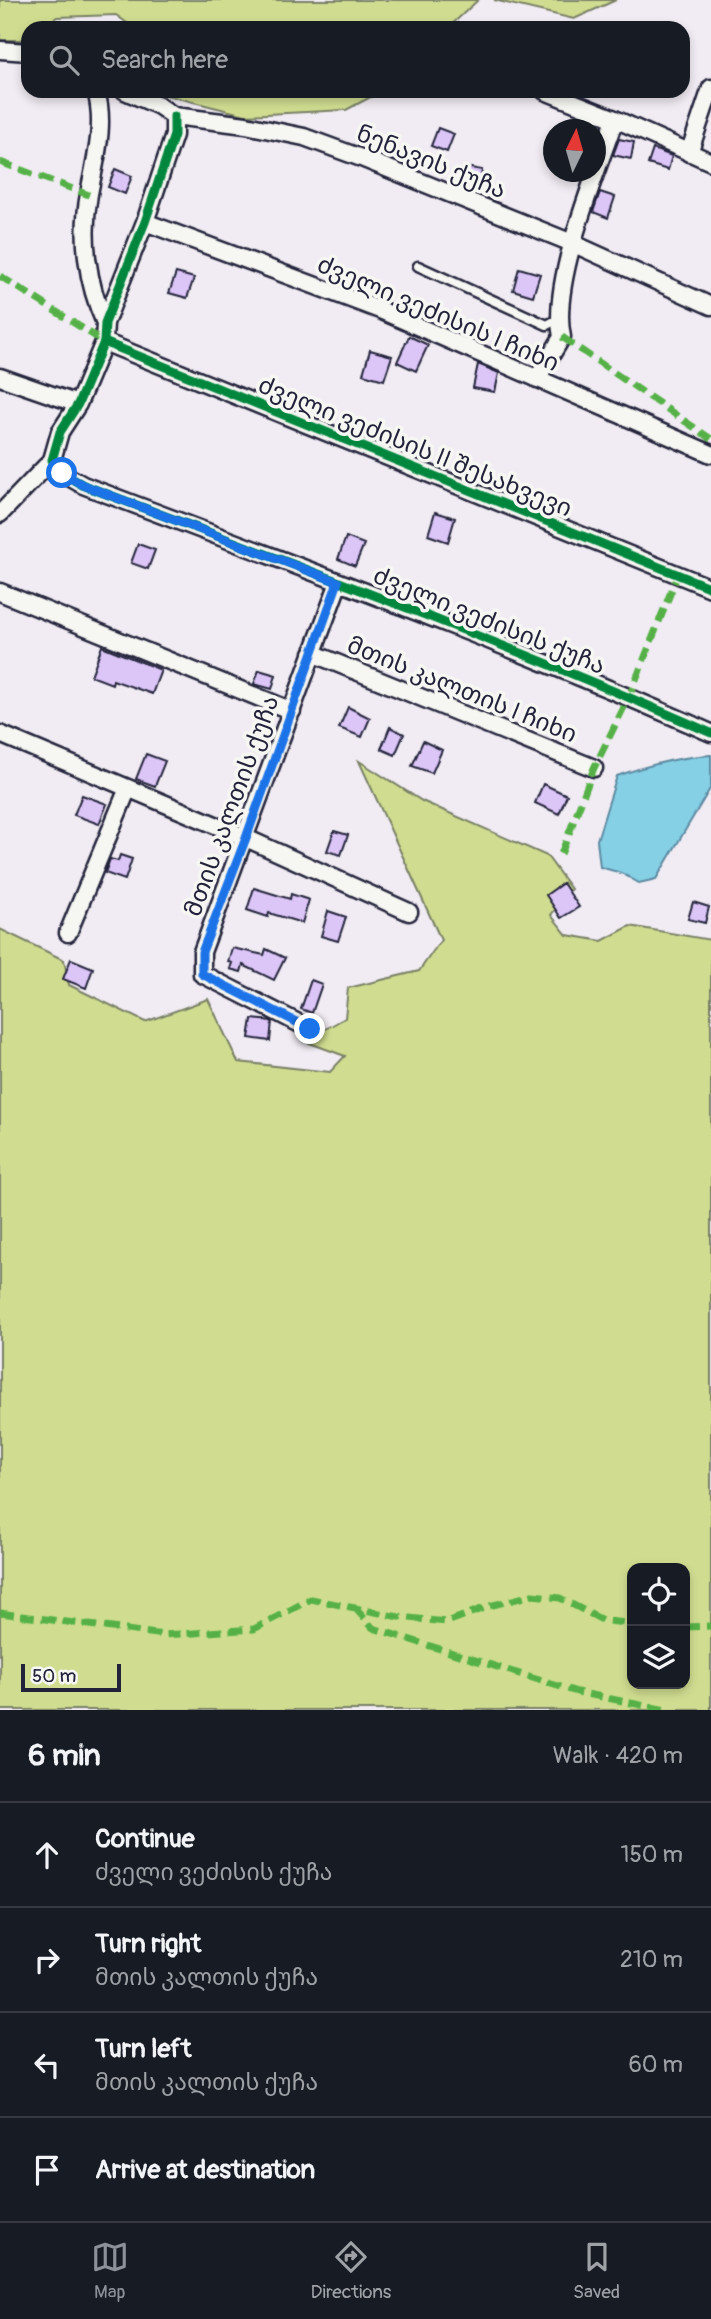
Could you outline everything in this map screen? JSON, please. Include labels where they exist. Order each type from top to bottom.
[{"type":"street","points":[[0,50],[21,52]]},
{"type":"street","points":[[689,153],[711,88]]},
{"type":"street","points":[[98,98],[99,137],[89,195],[87,260],[94,299],[105,323]]},
{"type":"street","name":"ნენავის ქუჩა","points":[[141,98],[174,116],[246,125],[304,137],[572,243],[711,306]]},
{"type":"street","points":[[562,98],[711,162]]},
{"type":"street","points":[[0,514],[52,460],[60,432],[78,404],[104,342],[105,323],[145,222],[174,135],[174,116]]},
{"type":"street","points":[[537,379],[562,337],[558,319],[572,243],[615,119]]},
{"type":"street","name":"ძველი ვეძისის I ჩიხი","points":[[145,222],[380,310],[711,454]]},
{"type":"street","name":"ძველი ვეძისის II შესახვევი","points":[[104,342],[711,587]]},
{"type":"street","points":[[0,377],[78,404]]},
{"type":"street","name":"ძველი ვეძისის ქუჩა","points":[[52,460],[62,473],[83,485],[338,582],[629,697],[711,733]]},
{"type":"street","name":"მთის კალთის ქუჩა","points":[[310,1029],[202,974],[202,952],[338,582]]},
{"type":"street","points":[[0,592],[292,711]]},
{"type":"street","name":"მთის კალთის I ჩიხი","points":[[312,653],[594,768]]},
{"type":"street","points":[[2,740],[128,788],[409,912]]},
{"type":"street","points":[[68,933],[128,788]]},
{"type":"lane","points":[[418,266],[547,325],[558,319]]},
{"type":"green space","points":[[0,0],[478,0],[456,21],[124,21],[116,15],[57,17],[51,21],[21,21],[21,40],[0,40]]},
{"type":"green space","points":[[494,0],[616,0],[574,19]]},
{"type":"green space","points":[[178,98],[369,98],[346,110],[245,115]]},
{"type":"green space","points":[[359,761],[422,801],[547,856],[571,889],[551,915],[567,935],[602,941],[630,926],[711,940],[711,1710],[0,1710],[0,929],[64,960],[69,985],[145,1022],[208,999],[238,1062],[330,1072],[345,1056],[304,1041],[345,1018],[348,988],[419,971],[441,940]]},
{"type":"water","points":[[711,755],[711,787],[656,879],[639,883],[621,873],[600,867],[597,840],[617,776],[663,762]]},
{"type":"building","points":[[438,128],[454,134],[447,152],[431,146]]},
{"type":"building","points":[[619,139],[634,142],[631,159],[613,155]]},
{"type":"building","points":[[653,149],[672,156],[668,170],[648,164]]},
{"type":"building","points":[[465,167],[482,170],[479,191],[462,187]]},
{"type":"building","points":[[115,169],[132,176],[125,194],[108,187]]},
{"type":"building","points":[[600,192],[615,197],[608,218],[593,212]]},
{"type":"building","points":[[519,268],[540,274],[533,296],[513,290]]},
{"type":"building","points":[[176,273],[194,278],[187,298],[169,293]]},
{"type":"building","points":[[409,336],[428,345],[416,371],[397,362]]},
{"type":"building","points":[[370,350],[392,356],[384,380],[363,374]]},
{"type":"building","points":[[478,364],[499,373],[495,392],[473,388]]},
{"type":"building","points":[[435,512],[455,518],[448,542],[428,535]]},
{"type":"building","points":[[346,537],[364,544],[355,566],[338,559]]},
{"type":"building","points":[[138,544],[155,550],[148,569],[131,563]]},
{"type":"building","points":[[102,646],[161,670],[152,694],[113,680],[112,684],[91,676]]},
{"type":"building","points":[[259,670],[276,675],[272,689],[254,684]]},
{"type":"building","points":[[348,707],[370,718],[362,737],[339,728]]},
{"type":"building","points":[[390,727],[404,734],[395,755],[381,749]]},
{"type":"building","points":[[423,741],[442,750],[432,773],[412,766]]},
{"type":"building","points":[[146,754],[165,761],[155,786],[136,779]]},
{"type":"building","points":[[543,784],[567,795],[559,814],[535,803]]},
{"type":"building","points":[[82,795],[107,804],[99,824],[74,815]]},
{"type":"building","points":[[334,831],[348,835],[341,855],[327,851]]},
{"type":"building","points":[[120,855],[132,859],[125,880],[105,873],[110,859],[118,861]]},
{"type":"building","points":[[563,883],[579,907],[561,918],[546,895]]},
{"type":"building","points":[[254,888],[290,899],[291,894],[309,900],[302,923],[269,913],[268,917],[247,910]]},
{"type":"building","points":[[693,902],[709,907],[705,923],[688,919]]},
{"type":"building","points":[[328,911],[346,917],[338,941],[321,936]]},
{"type":"building","points":[[232,948],[264,955],[266,949],[285,958],[274,980],[243,965],[241,972],[230,969],[232,963],[228,962]]},
{"type":"building","points":[[71,959],[93,968],[86,988],[63,979]]},
{"type":"building","points":[[311,980],[322,984],[312,1013],[301,1009]]},
{"type":"building","points":[[252,1019],[272,1021],[270,1041],[249,1038]]},
{"type":"marked path","points":[[0,162],[89,195]]},
{"type":"marked path","points":[[0,276],[104,342]]},
{"type":"marked path","points":[[562,337],[711,439]]},
{"type":"marked path","points":[[561,854],[594,768],[629,697],[678,574]]},
{"type":"marked path","points":[[0,1613],[164,1635],[254,1629],[311,1599],[399,1617],[447,1622],[489,1606],[532,1595],[560,1598],[602,1620],[627,1623]]},
{"type":"marked path","points":[[355,1608],[373,1628],[577,1692],[666,1710]]},
{"type":"marked path","points":[[690,1627],[711,1626]]},
{"type":"cycle path","points":[[174,116],[174,135],[145,222],[105,323],[104,342],[78,404],[60,432],[52,460],[62,473],[83,485],[477,636],[711,733]]},
{"type":"cycle path","points":[[104,342],[711,588]]},
{"type":"route","points":[[62,473],[83,485],[338,582],[202,952],[202,974],[310,1029]]}]
